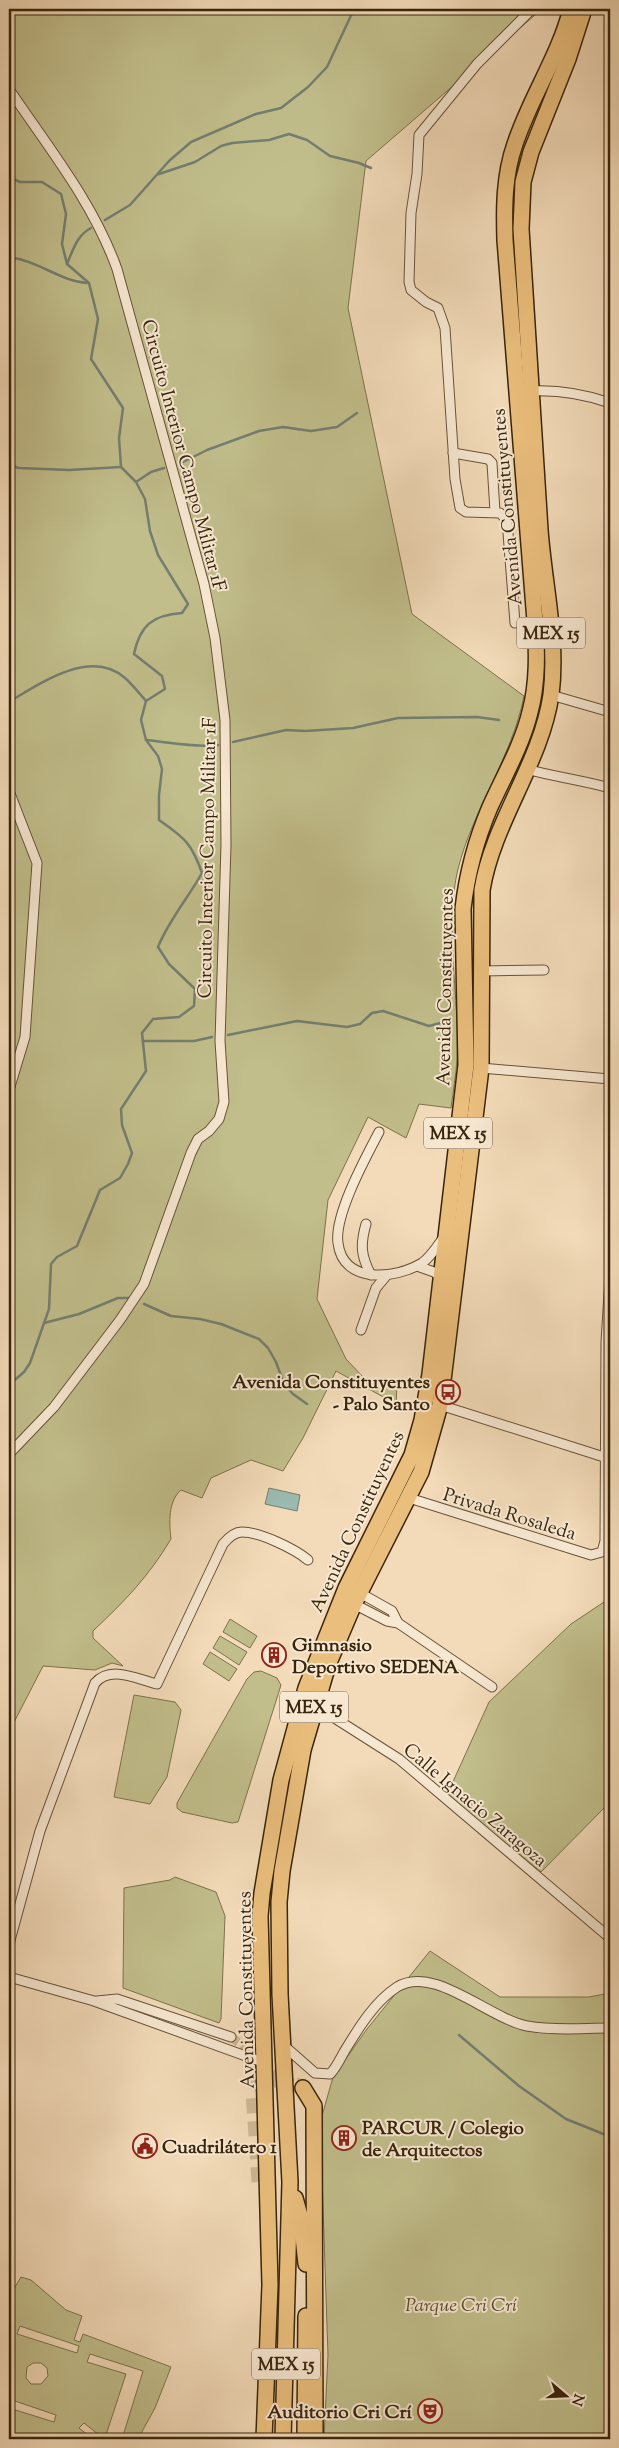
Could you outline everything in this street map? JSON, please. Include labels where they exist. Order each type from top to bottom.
[{"type":"highway","name":"Avenida Constituyentes","points":[[264,2439],[270,2299],[260,1916],[263,1884],[281,1780],[294,1726],[324,1640],[346,1588],[403,1475],[418,1436],[430,1374],[466,1065],[463,947],[465,886],[479,834],[530,712],[536,676],[536,629],[505,240],[506,183],[510,161],[521,127],[554,55],[571,9]]},
{"type":"highway","name":"Avenida Constituyentes","points":[[283,2439],[290,2182],[281,2044],[279,1902],[291,1811],[314,1705],[328,1665],[357,1599],[409,1498],[432,1438],[440,1405],[481,1068],[480,916],[486,863],[540,734],[551,695],[551,624],[541,533],[521,229],[523,182],[534,144],[579,31],[584,9]]},
{"type":"highway","points":[[303,2088],[314,2106],[315,2439]]},
{"type":"highway","points":[[259,2182],[261,2287],[270,2299]]},
{"type":"highway","points":[[290,2182],[301,2219],[307,2276],[304,2391],[305,2439]]},
{"type":"street","points":[[515,623],[506,520],[500,513],[466,512],[460,508],[455,479],[445,328],[438,308],[416,296],[411,290],[409,282],[411,213],[417,174],[419,135],[477,64],[532,9]]},
{"type":"street","name":"Circuito Interior Campo Militar 1F","points":[[9,89],[84,197],[107,239],[117,269],[204,584],[215,638],[225,720],[226,845],[220,1041],[224,1102],[219,1119],[209,1131],[198,1139],[191,1153],[144,1284],[120,1320],[54,1407],[9,1454]]},
{"type":"street","points":[[532,391],[551,390],[585,394],[610,403]]},
{"type":"street","points":[[453,453],[488,459],[492,463],[495,512]]},
{"type":"street","points":[[551,695],[610,712]]},
{"type":"street","points":[[526,770],[564,779],[573,778],[610,788]]},
{"type":"street","points":[[9,791],[37,863],[25,1037],[9,1090]]},
{"type":"street","points":[[481,971],[544,970]]},
{"type":"street","points":[[481,1068],[610,1079]]},
{"type":"street","points":[[379,1132],[359,1171],[337,1232],[341,1255],[357,1270],[371,1275],[386,1276],[416,1266],[429,1257],[446,1234]]},
{"type":"street","points":[[366,1224],[361,1240],[361,1252],[371,1275]]},
{"type":"street","points":[[416,1266],[434,1272],[441,1277]]},
{"type":"street","points":[[361,1330],[376,1288],[386,1276]]},
{"type":"street","name":"Privada Rosaleda","points":[[409,1498],[590,1555],[602,1552],[608,1526],[604,1456],[606,1342],[610,1278]]},
{"type":"street","points":[[440,1405],[604,1456]]},
{"type":"street","points":[[9,1944],[40,1831],[94,1684],[102,1676],[112,1672],[157,1684],[223,1544],[232,1534],[242,1532],[264,1537],[299,1552],[308,1560]]},
{"type":"street","points":[[357,1599],[387,1621],[398,1623],[492,1687]]},
{"type":"street","name":"Calle Ignacio Zaragoza","points":[[314,1705],[399,1760],[610,1938]]},
{"type":"street","points":[[9,1977],[94,2001],[265,2063]]},
{"type":"street","points":[[281,2044],[315,2073],[330,2074],[377,2004],[398,1987],[411,1982],[424,1981],[447,1988],[488,2011],[526,2026],[546,2028],[610,2028]]},
{"type":"street","points":[[94,2001],[117,1999],[231,2038]]},
{"type":"green space","points":[[9,9],[542,9],[366,161],[348,308],[412,614],[524,696],[511,740],[465,847],[454,891],[452,939],[457,1065],[451,1108],[419,1104],[406,1138],[368,1117],[328,1200],[317,1299],[346,1359],[364,1378],[382,1384],[397,1385],[396,1404],[336,1371],[303,1438],[283,1471],[251,1460],[211,1478],[202,1498],[181,1490],[172,1506],[170,1519],[171,1539],[136,1588],[93,1631],[93,1638],[123,1666],[112,1663],[95,1670],[43,1666],[9,1732]]},
{"type":"green space","points":[[610,1598],[610,1802],[541,1872],[447,1795],[489,1702],[571,1624]]},
{"type":"green space","points":[[230,1619],[257,1636],[250,1648],[223,1632]]},
{"type":"green space","points":[[220,1636],[247,1652],[239,1665],[213,1648]]},
{"type":"green space","points":[[210,1652],[237,1669],[229,1681],[203,1664]]},
{"type":"green space","points":[[261,1671],[277,1678],[281,1685],[238,1822],[232,1823],[182,1812],[177,1808],[177,1803],[247,1679],[254,1672]]},
{"type":"green space","points":[[134,1695],[175,1702],[181,1710],[167,1777],[150,1804],[114,1797]]},
{"type":"green space","points":[[175,1877],[216,1892],[225,1916],[221,2019],[219,2023],[123,1988],[124,1888],[170,1880]]},
{"type":"green space","name":"Parque Cri Crí","points":[[430,1951],[500,1997],[589,1997],[610,1993],[610,2439],[324,2439],[328,2355],[321,2147],[322,2116],[333,2077],[367,2029]]},
{"type":"green space","points":[[21,2277],[31,2280],[66,2310],[82,2316],[74,2340],[80,2342],[83,2334],[171,2367],[155,2408],[138,2439],[122,2439],[143,2371],[90,2354],[87,2362],[126,2374],[106,2435],[118,2439],[104,2439],[84,2423],[79,2428],[93,2439],[19,2439],[9,2436],[9,2408],[54,2422],[56,2415],[9,2399],[9,2297]],"holes":[[[20,2326],[79,2346],[77,2353],[17,2334]],[[33,2363],[41,2363],[47,2368],[48,2376],[41,2384],[31,2384],[26,2378],[27,2367]]]},
{"type":"water","points":[[269,1488],[300,1495],[297,1511],[265,1504]]},
{"type":"waterway","points":[[105,220],[130,205],[169,161],[191,142],[256,114],[281,108],[308,87],[327,67],[354,9]]},
{"type":"waterway","points":[[159,174],[195,162],[221,146],[232,143],[269,140],[289,134],[307,140],[330,156],[371,168]]},
{"type":"waterway","points":[[9,177],[20,182],[42,182],[61,194],[66,214],[62,244],[67,264],[89,283],[98,319],[91,359],[123,408],[119,438],[121,467],[136,482],[145,499],[150,531],[158,555],[188,604],[182,613],[163,616],[149,623],[140,636],[134,654],[162,676],[165,689],[146,701],[141,720],[146,740],[158,756],[162,769],[159,820],[181,837],[191,848],[202,873],[158,947],[169,964],[195,989],[194,1006],[179,1017],[153,1019],[142,1033],[146,1071],[121,1109],[122,1125],[132,1153],[128,1164],[120,1178],[100,1190],[77,1246],[57,1257],[51,1264],[49,1309],[30,1363],[24,1372],[9,1385]]},
{"type":"waterway","points":[[67,264],[79,239],[91,228]]},
{"type":"waterway","points":[[9,257],[30,262],[68,279],[87,283]]},
{"type":"waterway","points":[[179,464],[207,450],[259,431],[283,427],[311,431],[337,427],[357,413]]},
{"type":"waterway","points":[[9,465],[19,468],[69,470],[121,467]]},
{"type":"waterway","points":[[136,482],[151,472],[164,468]]},
{"type":"waterway","points":[[9,702],[50,678],[82,667],[97,666],[112,670],[125,678],[146,701]]},
{"type":"waterway","points":[[233,742],[286,730],[305,731],[353,728],[398,718],[477,717],[499,720]]},
{"type":"waterway","points":[[146,740],[192,745],[218,745]]},
{"type":"waterway","points":[[228,1035],[297,1021],[347,1027],[360,1024],[372,1013],[383,1011],[429,1026],[444,1022]]},
{"type":"waterway","points":[[143,1041],[194,1041],[212,1037]]},
{"type":"waterway","points":[[44,1323],[79,1314],[118,1298],[129,1298]]},
{"type":"waterway","points":[[144,1304],[171,1316],[200,1319],[221,1324],[259,1339],[268,1348],[276,1362],[284,1384],[293,1394],[307,1404]]},
{"type":"waterway","points":[[459,2035],[519,2086],[566,2119],[606,2135],[610,2140]]},
{"type":"tunnel","points":[[231,2037],[292,2083]]},
{"type":"tunnel","points":[[259,2182],[253,2091],[257,2085],[269,2080],[283,2081],[303,2088]]},
{"type":"place","name":"Avenida Constituyentes - Palo Santo","points":[[448,1392]]},
{"type":"place","name":"Gimnasio Deportivo SEDENA","points":[[274,1655]]},
{"type":"place","name":"PARCUR / Colegio de Arquitectos","points":[[344,2138]]},
{"type":"place","name":"Cuadrilátero 1","points":[[145,2146]]},
{"type":"place","name":"Auditorio Cri Crí","points":[[430,2411]]}]
